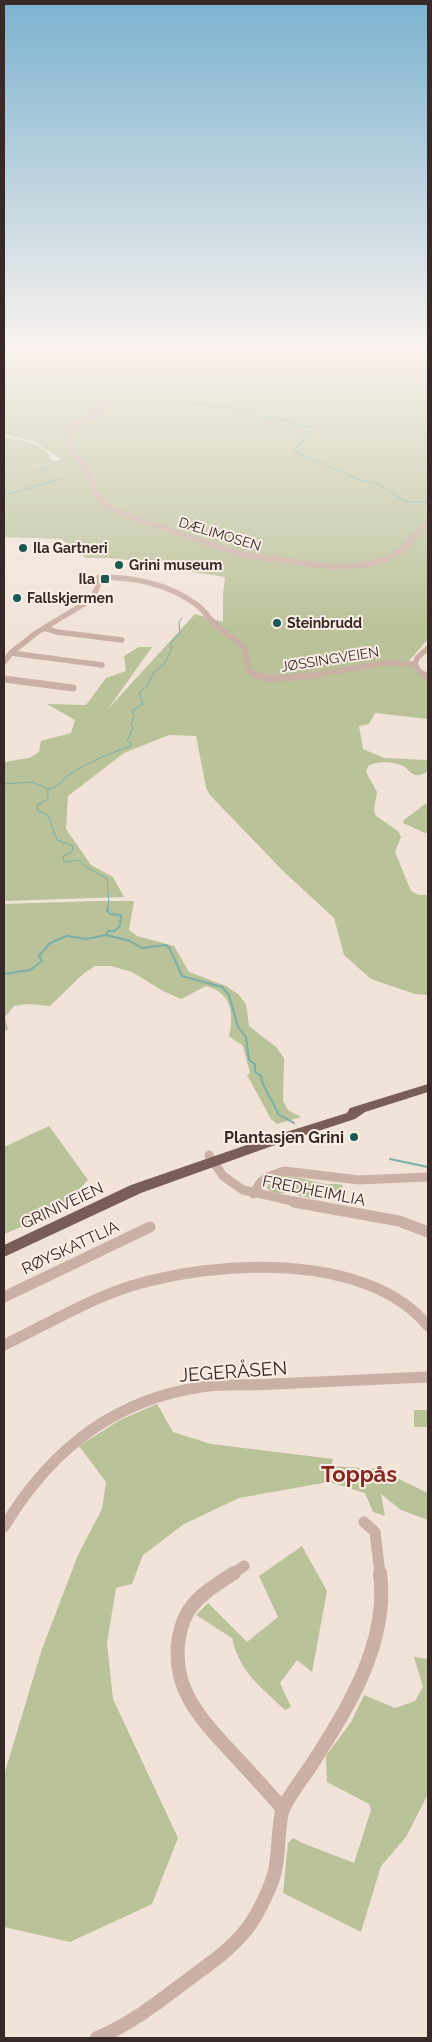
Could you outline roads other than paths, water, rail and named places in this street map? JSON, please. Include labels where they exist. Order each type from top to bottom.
[{"type":"main road","name":"GRINIVEIEN","points":[[4,1251],[136,1190],[211,1158],[350,1116],[360,1110],[428,1088]]},
{"type":"street","name":"DÆLIMOSEN","points":[[70,440],[76,456],[89,474],[95,494],[102,502],[124,514],[233,552],[259,558],[322,567],[365,566],[395,555],[428,522]]},
{"type":"street","name":"JØSSINGVEIEN","points":[[4,662],[11,652],[44,628],[92,599],[100,581],[99,577],[124,577],[154,582],[194,602],[218,627],[242,644],[246,649],[248,671],[259,678],[282,679],[386,663],[415,664]]},
{"type":"street","points":[[44,628],[122,640]]},
{"type":"street","points":[[428,648],[417,658],[415,664],[420,672],[428,678]]},
{"type":"street","points":[[11,652],[102,665]]},
{"type":"street","points":[[4,679],[73,688]]},
{"type":"street","name":"FREDHEIMLIA","points":[[211,1158],[229,1182],[253,1194],[398,1221],[428,1232]]},
{"type":"street","points":[[253,1194],[260,1183],[284,1170],[359,1180],[428,1176]]},
{"type":"street","name":"RØYSKATTLIA","points":[[4,1296],[150,1227]]},
{"type":"street","points":[[4,1345],[97,1298],[131,1286],[171,1275],[222,1268],[263,1266],[304,1269],[370,1284],[410,1305],[428,1326]]},
{"type":"street","name":"JEGERÅSEN","points":[[4,1527],[33,1482],[71,1444],[115,1414],[155,1398],[202,1387],[428,1377]]},
{"type":"street","points":[[97,2038],[114,2031],[213,1961],[246,1930],[262,1902],[276,1868],[283,1809],[343,1716],[360,1683],[371,1652],[381,1608],[382,1586],[375,1532],[364,1522]]},
{"type":"street","points":[[244,1566],[212,1588],[191,1606],[178,1639],[177,1663],[181,1684],[192,1707],[283,1809]]},
{"type":"waterway","points":[[303,440],[294,451],[357,479],[379,484],[405,502],[428,502]]},
{"type":"waterway","points":[[34,474],[47,467]]},
{"type":"waterway","points":[[49,480],[53,477]]},
{"type":"waterway","points":[[8,494],[61,479]]},
{"type":"waterway","points":[[48,789],[85,766],[131,746],[131,743],[127,741],[133,728],[131,725],[134,715],[132,711],[143,704],[139,693],[147,686],[154,672],[161,668],[166,661],[172,646],[170,644],[180,633],[179,622],[182,618]]},
{"type":"waterway","points":[[4,784],[32,782],[48,789]]},
{"type":"waterway","points":[[48,789],[48,799],[37,805],[38,811],[48,815],[57,840],[73,846],[72,852],[63,856],[64,862],[79,860],[86,867],[108,879],[109,902],[107,909]]},
{"type":"waterway","points":[[106,935],[108,931],[114,931],[120,926],[121,915],[110,914],[107,910],[108,908]]},
{"type":"waterway","points":[[4,974],[30,970],[42,961],[39,956],[50,943],[67,936],[86,939],[106,935]]},
{"type":"waterway","points":[[106,935],[130,941],[142,948],[166,945],[170,949],[182,976],[222,987],[229,995],[238,1027],[246,1037],[249,1060],[255,1064],[255,1072],[261,1076],[263,1085],[278,1114],[294,1123]]},
{"type":"waterway","points":[[313,1136],[328,1143]]},
{"type":"waterway","points":[[390,1159],[428,1167]]},
{"type":"place","name":"Ila Gartneri","points":[[23,548]]},
{"type":"place","name":"Grini museum","points":[[119,565]]},
{"type":"place","name":"Ila","points":[[105,579]]},
{"type":"place","name":"Fallskjermen","points":[[17,598]]},
{"type":"place","name":"Steinbrudd","points":[[277,623]]},
{"type":"place","name":"Plantasjen Grini","points":[[354,1137]]},
{"type":"district","name":"Toppås","points":[[359,1474]]}]
